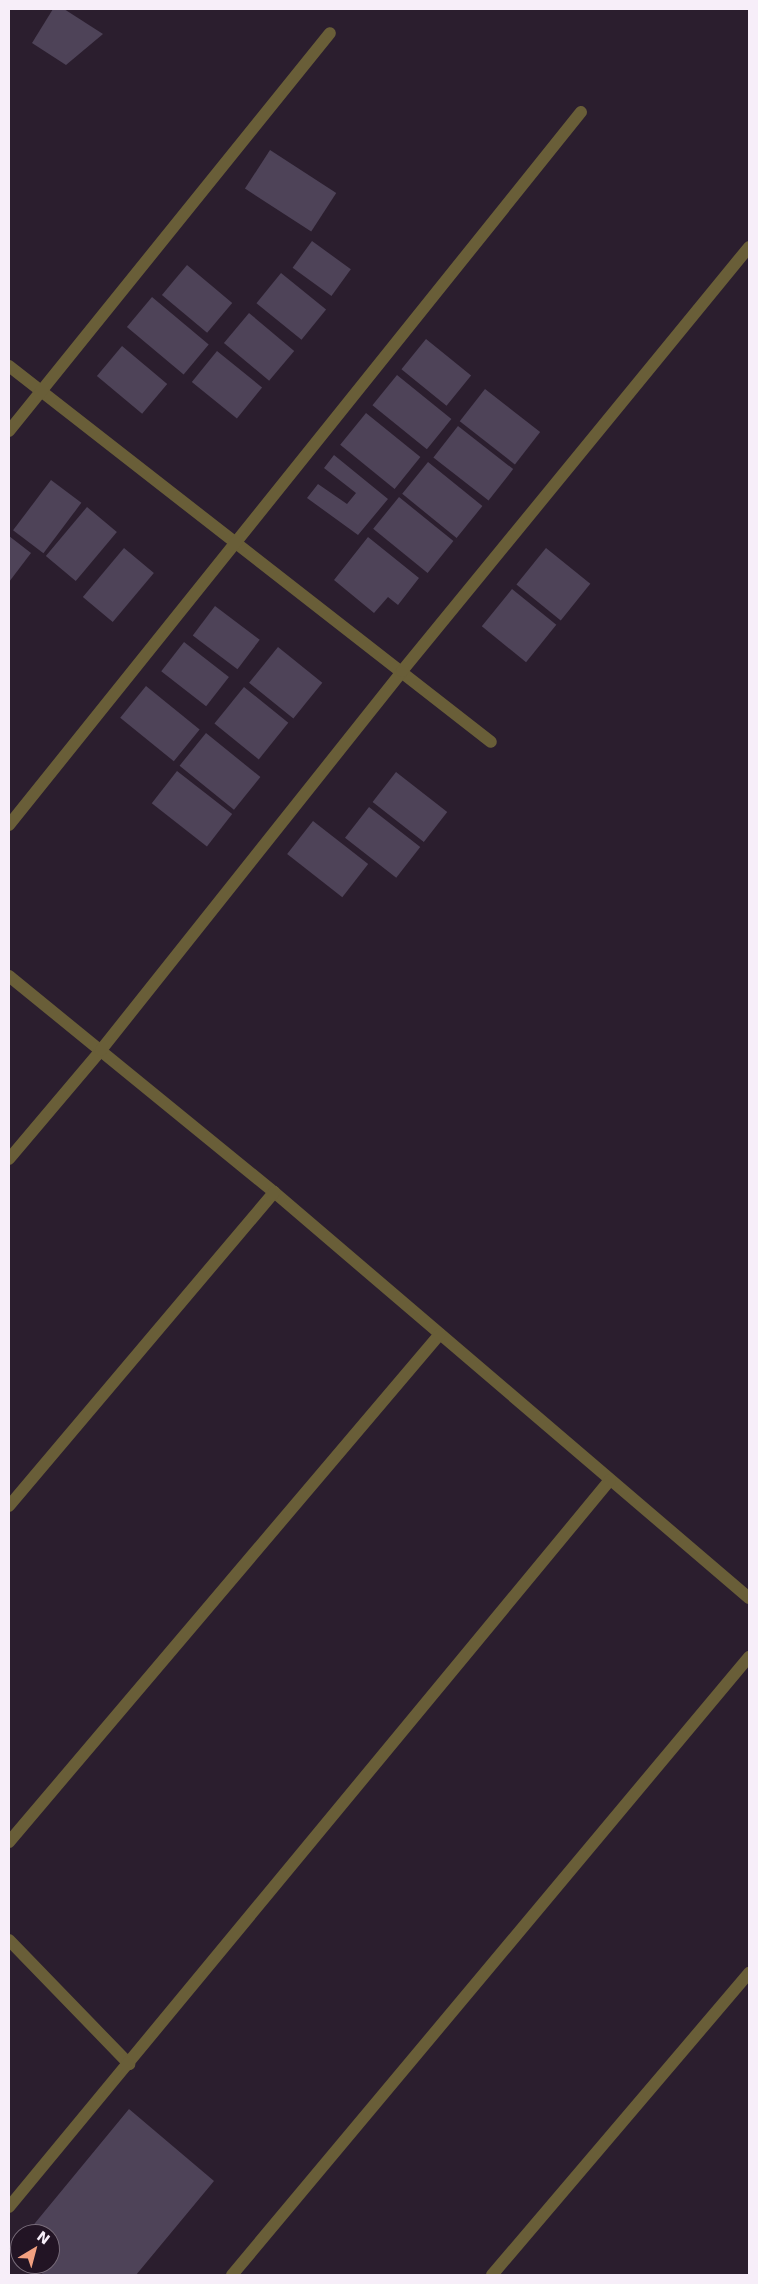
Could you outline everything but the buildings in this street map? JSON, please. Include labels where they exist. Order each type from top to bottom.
[{"type":"street","points":[[9,431],[330,33]]},
{"type":"street","points":[[9,825],[581,112]]},
{"type":"street","points":[[9,1159],[100,1050],[402,672],[749,247]]},
{"type":"street","points":[[9,366],[236,541],[491,742]]},
{"type":"street","points":[[9,976],[274,1192],[749,1598]]},
{"type":"street","points":[[9,1506],[274,1192]]},
{"type":"street","points":[[9,1842],[440,1334]]},
{"type":"street","points":[[9,2207],[610,1480]]},
{"type":"street","points":[[232,2275],[749,1657]]},
{"type":"street","points":[[9,1940],[129,2064]]},
{"type":"street","points":[[492,2275],[749,1973]]}]
